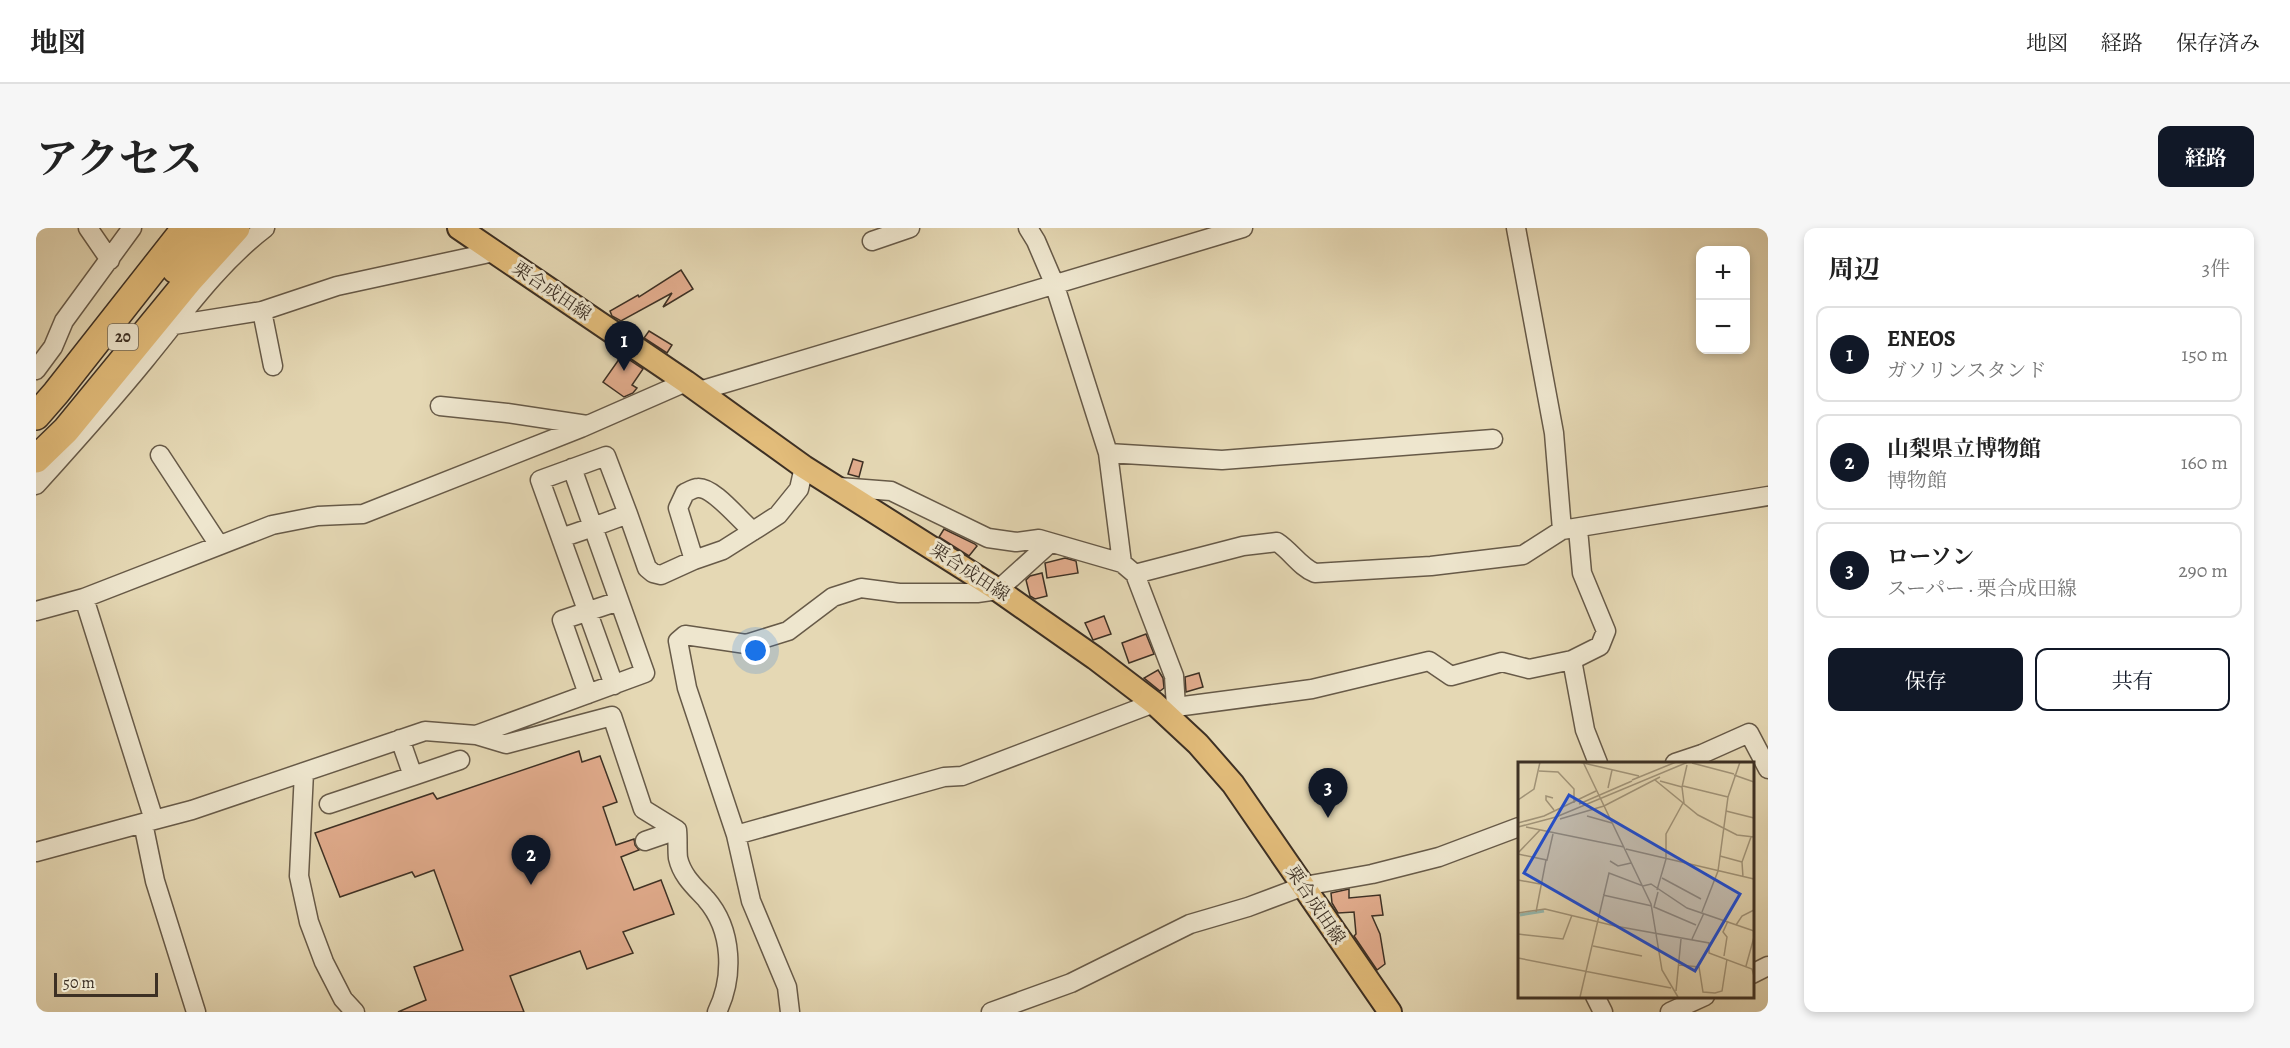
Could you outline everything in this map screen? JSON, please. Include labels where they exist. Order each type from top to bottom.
[{"type":"highway","points":[[36,398],[165,228]]},
{"type":"highway","name":"20","points":[[36,416],[186,228]]},
{"type":"highway","name":"20","points":[[36,446],[209,228]]},
{"type":"highway","points":[[36,459],[66,430],[189,280],[236,228]]},
{"type":"main road","name":"栗合成田線","points":[[459,228],[693,387],[804,467],[839,487],[998,590],[1165,707],[1233,784],[1390,1012]]},
{"type":"street","points":[[88,228],[110,260]]},
{"type":"street","points":[[36,370],[53,347],[64,321],[132,228]]},
{"type":"street","points":[[36,485],[117,394],[238,251],[265,228]]},
{"type":"street","points":[[872,241],[910,228]]},
{"type":"street","points":[[1028,228],[1054,283],[1108,453],[1128,568],[1174,676],[1165,707]]},
{"type":"street","points":[[36,611],[84,598],[272,525],[318,516],[363,514],[589,425],[693,387],[1243,228]]},
{"type":"street","points":[[736,835],[944,777],[962,776],[1165,707],[1312,689],[1429,661],[1451,676],[1502,662],[1528,669],[1572,660],[1600,646],[1605,631],[1582,573],[1570,530],[1516,228]]},
{"type":"street","points":[[174,325],[262,311],[337,285],[494,252]]},
{"type":"street","points":[[262,311],[273,366]]},
{"type":"street","points":[[440,406],[589,425]]},
{"type":"street","points":[[1108,453],[1222,460],[1493,439]]},
{"type":"street","points":[[160,455],[219,545]]},
{"type":"street","points":[[614,685],[540,480],[606,456],[647,568],[661,575],[723,550],[778,515],[799,489],[804,467]]},
{"type":"street","points":[[476,735],[645,674],[572,468]]},
{"type":"street","points":[[839,487],[891,491],[988,538],[1016,542],[1039,539],[1128,568],[1243,546],[1277,542],[1288,549],[1306,569],[1315,573],[1431,566],[1523,555],[1570,530],[1768,496]]},
{"type":"street","points":[[694,560],[678,508],[685,493],[696,488],[705,489],[714,494],[753,531]]},
{"type":"street","points":[[561,538],[628,514]]},
{"type":"street","points":[[790,1012],[787,987],[751,900],[736,835],[687,688],[678,641],[685,634],[746,644],[788,631],[833,597],[861,588],[899,592],[998,590],[1049,544]]},
{"type":"street","points":[[84,598],[149,822],[155,881],[196,1012]]},
{"type":"street","points":[[588,694],[562,620],[620,601]]},
{"type":"street","points":[[1572,660],[1585,730],[1598,762]]},
{"type":"street","points":[[36,852],[192,810],[425,731],[476,735],[506,744],[612,716],[643,808],[677,830]]},
{"type":"street","points":[[1678,762],[1749,733],[1768,769]]},
{"type":"street","points":[[400,739],[413,776]]},
{"type":"street","points":[[329,804],[460,760]]},
{"type":"street","points":[[304,772],[299,876],[309,922],[324,962],[344,999],[355,1012]]},
{"type":"street","points":[[991,1012],[1071,983],[1190,924],[1248,907],[1304,886],[1372,874],[1439,857],[1518,827]]},
{"type":"street","points":[[645,841],[677,830]]},
{"type":"street","points":[[677,830],[679,859],[688,880],[708,901],[720,920],[728,950],[723,1000],[717,1012]]},
{"type":"street","points":[[1753,974],[1768,966]]},
{"type":"street","points":[[1596,997],[1603,1012]]},
{"type":"street","points":[[1670,1012],[1703,997]]},
{"type":"building","points":[[681,270],[693,289],[663,307],[672,293],[621,321],[612,316],[610,311],[638,295],[639,297]]},
{"type":"building","points":[[649,331],[672,345],[667,353],[644,338]]},
{"type":"building","points":[[622,355],[643,369],[632,385],[637,388],[633,393],[624,397],[603,382]]},
{"type":"building","points":[[853,459],[863,462],[859,477],[848,474]]},
{"type":"building","points":[[944,529],[977,546],[969,556],[939,537]]},
{"type":"building","points":[[1065,558],[1076,561],[1078,573],[1047,578],[1045,563]]},
{"type":"building","points":[[1042,573],[1047,596],[1035,599],[1030,596],[1026,580],[1030,576]]},
{"type":"building","points":[[1104,616],[1111,634],[1093,640],[1085,623]]},
{"type":"building","points":[[1146,634],[1154,654],[1129,663],[1122,643]]},
{"type":"building","points":[[1158,670],[1163,678],[1164,688],[1160,691],[1144,678]]},
{"type":"building","points":[[1199,673],[1203,687],[1186,692],[1185,677]]},
{"type":"building","points":[[579,751],[582,762],[600,756],[617,802],[603,807],[616,845],[634,839],[639,850],[621,857],[634,890],[661,880],[674,914],[623,932],[633,953],[587,969],[580,951],[510,976],[524,1012],[398,1012],[426,1000],[414,967],[463,950],[434,870],[415,877],[412,872],[340,897],[315,833],[433,793],[437,799]]},
{"type":"building","points":[[1349,889],[1349,898],[1380,895],[1383,915],[1372,916],[1380,934],[1385,964],[1377,970],[1354,936],[1356,934],[1354,912],[1338,913],[1332,903],[1331,893]]},
{"type":"place","name":"ENEOS","points":[[624,371]]},
{"type":"place","name":"ローソン","points":[[1328,818]]},
{"type":"place","name":"山梨県立博物館","points":[[531,885]]}]
